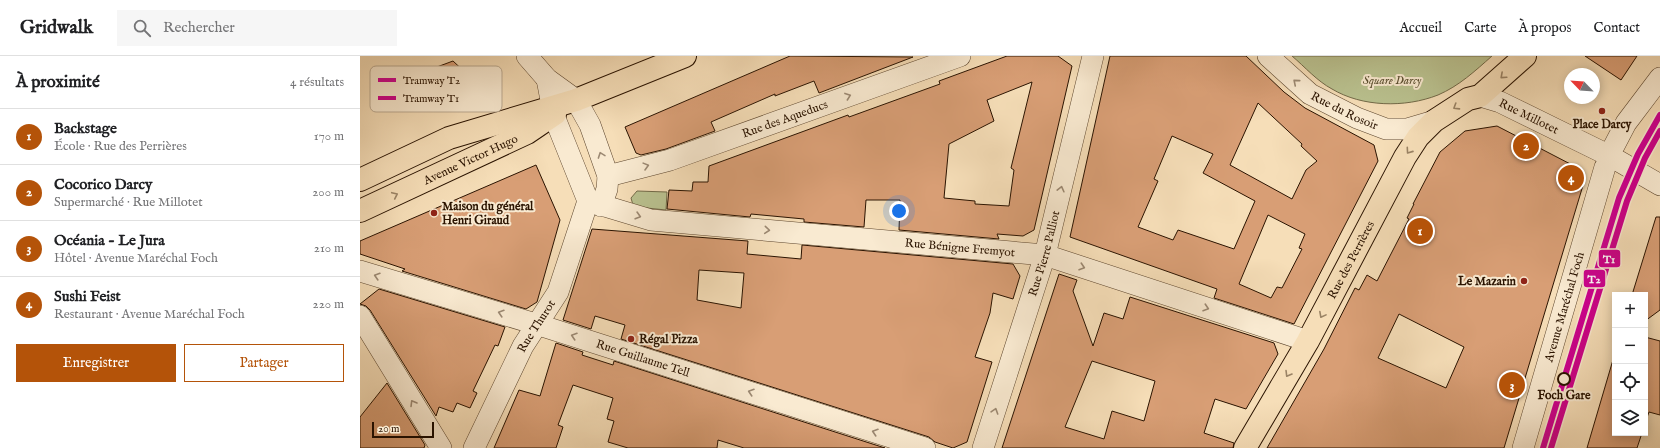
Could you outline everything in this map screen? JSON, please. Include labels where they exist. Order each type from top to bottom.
[{"type":"main road","name":"Avenue Victor Hugo","points":[[360,211],[528,133],[553,112],[576,100],[685,56]]},
{"type":"main road","points":[[1480,96],[1525,56]]},
{"type":"main road","name":"Rue des Perrières","points":[[1245,448],[1308,341],[1405,157],[1418,137],[1434,121],[1468,99],[1480,96]]},
{"type":"main road","name":"Avenue Victor Hugo","points":[[361,182],[449,138],[496,125],[553,112]]},
{"type":"street","points":[[527,56],[547,79],[576,100],[590,125],[608,176]]},
{"type":"street","name":"Rue des Aqueducs","points":[[608,176],[670,160],[960,56]]},
{"type":"street","name":"Rue Pierre Palliot","points":[[983,448],[1045,255],[1093,56]]},
{"type":"street","name":"Rue du Rosoir","points":[[1268,56],[1310,94],[1357,118],[1386,129],[1407,129],[1434,121]]},
{"type":"street","points":[[1614,146],[1626,123],[1660,78]]},
{"type":"street","points":[[547,79],[553,112],[594,203]]},
{"type":"street","name":"Rue Millotet","points":[[1480,96],[1500,102],[1589,145],[1660,185]]},
{"type":"street","name":"Avenue Maréchal Foch","points":[[1522,448],[1605,166]]},
{"type":"street","name":"Rue Thurot","points":[[474,448],[523,346],[539,325],[558,292],[594,203],[607,189],[608,176]]},
{"type":"street","name":"Rue Bénigne Fremyot","points":[[594,203],[651,220],[1045,255],[1308,341]]},
{"type":"street","name":"Rue Guillaume Tell","points":[[360,271],[539,325],[925,448]]},
{"type":"street","points":[[360,316],[441,448]]},
{"type":"green space","name":"Square Darcy","points":[[1292,56],[1492,56],[1460,83],[1438,95],[1412,102],[1384,104],[1357,99],[1332,89],[1316,78]]},
{"type":"green space","points":[[637,191],[667,192],[666,210],[637,207],[633,205],[631,198]]},
{"type":"building","points":[[790,56],[913,57],[819,93],[814,81],[775,96],[775,94],[711,122],[715,131],[666,149],[641,155],[636,153],[625,127]]},
{"type":"building","points":[[1007,56],[1058,56],[1072,66],[1034,230],[1023,236],[997,234],[999,239],[899,230],[900,200],[866,200],[864,227],[804,222],[804,219],[751,214],[750,217],[667,209],[669,190],[692,191],[693,182],[708,182],[709,166],[848,115],[849,117],[940,84],[939,81]],"holes":[[[1032,82],[1011,168],[1014,170],[1009,206],[975,204],[975,201],[944,198],[949,144],[994,121],[987,100]]]},
{"type":"building","points":[[1110,56],[1246,56],[1284,92],[1305,108],[1374,145],[1378,161],[1294,324],[1214,298],[1217,289],[1070,237]],"holes":[[[1258,103],[1302,144],[1301,146],[1317,161],[1306,170],[1292,199],[1230,165]],[[1172,136],[1213,154],[1203,173],[1255,201],[1234,249],[1178,230],[1173,240],[1138,227],[1158,181],[1154,179]],[[1268,215],[1305,234],[1299,248],[1302,249],[1282,288],[1277,287],[1271,298],[1239,284]]]},
{"type":"building","points":[[1585,56],[1637,56],[1621,80]]},
{"type":"building","points":[[453,61],[458,66],[440,66]]},
{"type":"building","points":[[1497,126],[1578,168],[1584,182],[1504,448],[1267,448],[1324,349],[1355,288],[1359,290],[1367,275],[1377,281],[1409,219],[1407,218],[1413,204],[1440,152],[1465,131]],"holes":[[[1399,314],[1464,347],[1446,388],[1378,358]]]},
{"type":"building","points":[[536,165],[560,220],[537,302],[526,309],[402,271],[405,269],[360,254],[360,241]]},
{"type":"building","points":[[1656,217],[1660,217],[1660,310],[1648,319],[1648,292],[1633,292]]},
{"type":"building","points":[[592,229],[748,241],[747,254],[801,259],[802,245],[1013,264],[1020,276],[1013,299],[993,293],[990,313],[975,357],[992,362],[967,442],[953,448],[935,442],[929,437],[621,339],[625,325],[595,316],[591,329],[563,320]],"holes":[[[699,270],[744,273],[741,308],[697,300]]]},
{"type":"building","points":[[1059,274],[1077,280],[1073,291],[1093,346],[1104,313],[1123,319],[1130,297],[1274,343],[1278,354],[1246,409],[1215,399],[1204,433],[1234,443],[1233,448],[1002,448]],"holes":[[[1092,361],[1155,381],[1144,421],[1112,411],[1104,439],[1065,427]]]},
{"type":"building","points":[[379,289],[505,327],[498,346],[495,345],[473,391],[477,393],[470,408],[457,403],[453,412],[439,407],[436,416],[370,310],[366,306],[360,304]]},
{"type":"building","points":[[1648,338],[1660,341],[1660,415],[1649,412],[1648,415]]},
{"type":"building","points":[[556,343],[583,352],[582,355],[613,365],[614,361],[885,448],[744,448],[718,440],[717,448],[628,448],[608,442],[614,421],[607,419],[613,398],[573,385],[558,425],[563,427],[556,448],[494,448],[519,390],[540,396]]},
{"type":"building","points":[[1612,363],[1612,436],[1641,436],[1637,448],[1587,448]]},
{"type":"building","points":[[387,383],[425,445],[424,448],[360,448],[360,417]]},
{"type":"tram line","name":"T2","points":[[1543,448],[1619,198],[1638,154],[1660,115]]},
{"type":"tram line","name":"T1","points":[[1551,448],[1627,201],[1645,158],[1660,131]]},
{"type":"place","name":"Place Darcy","points":[[1602,111]]},
{"type":"place","name":"Cocorico Darcy","points":[[1526,146]]},
{"type":"place","name":"Sushi Feist","points":[[1571,178]]},
{"type":"place","name":"Maison du général Henri Giraud","points":[[434,213]]},
{"type":"place","name":"Backstage","points":[[1420,231]]},
{"type":"place","name":"Le Mazarin","points":[[1524,281]]},
{"type":"place","name":"Régal Pizza","points":[[631,339]]},
{"type":"place","name":"Foch Gare","points":[[1564,379]]},
{"type":"place","name":"Océania - Le Jura","points":[[1512,385]]}]
